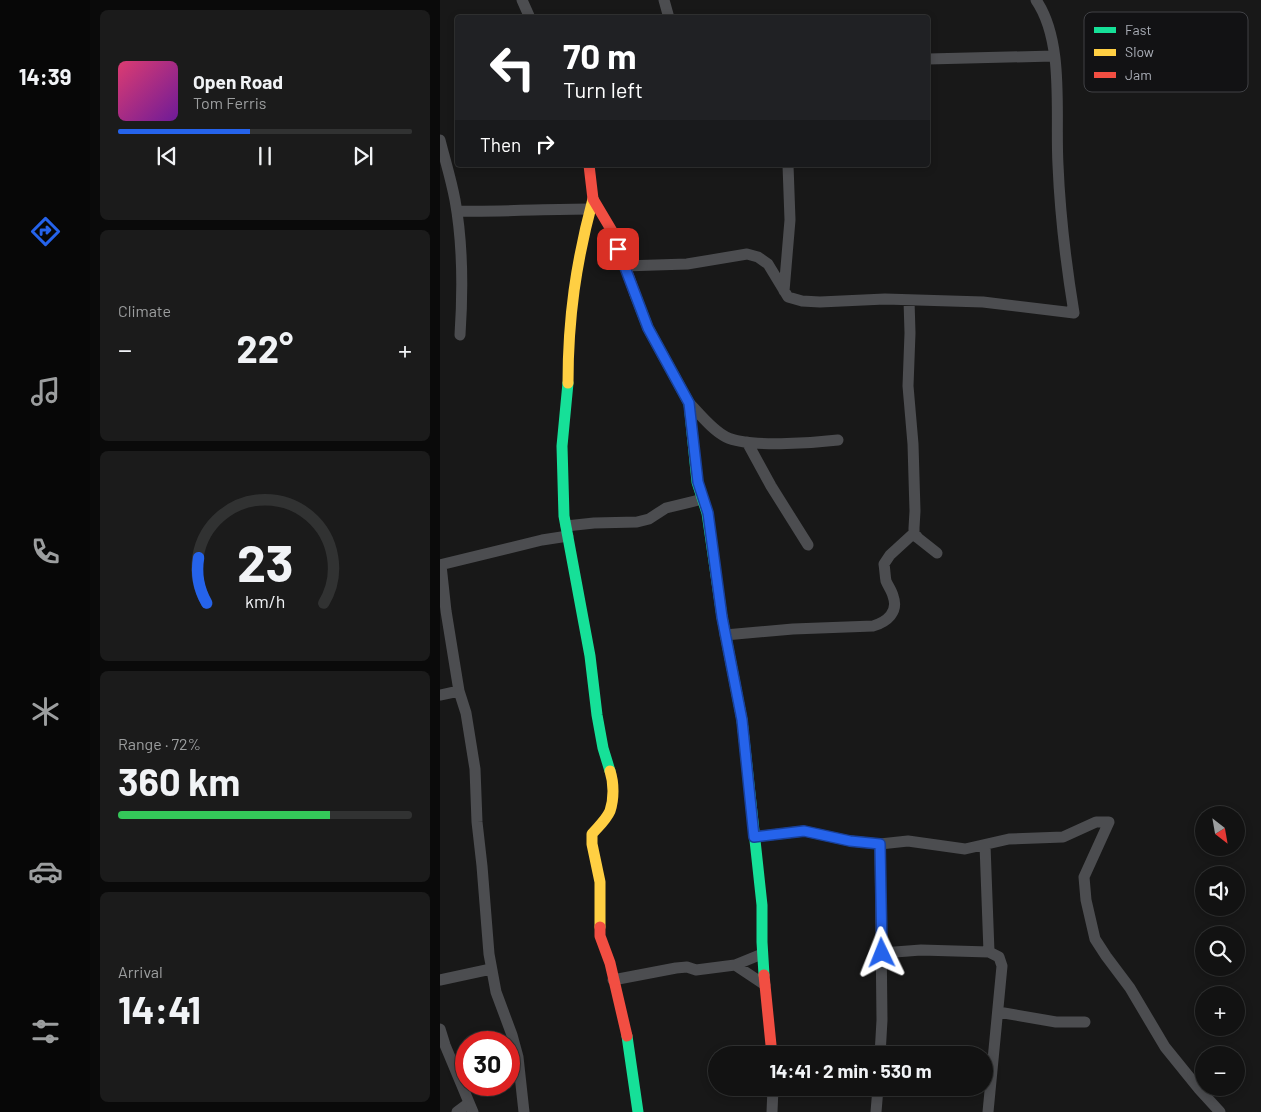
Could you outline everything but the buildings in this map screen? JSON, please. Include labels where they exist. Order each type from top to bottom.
[{"type":"street","points":[[522,0],[529,15]]},
{"type":"street","points":[[664,0],[668,15]]},
{"type":"street","points":[[624,266],[687,264],[746,254],[758,257],[768,264],[788,297],[802,301],[885,299],[984,302],[1074,313],[1067,266],[1058,165],[1056,66],[1047,21],[1036,0]]},
{"type":"street","points":[[930,59],[1054,56]]},
{"type":"street","points":[[440,140],[457,211],[461,249],[463,297],[460,335]]},
{"type":"street","points":[[589,167],[592,204],[581,244],[575,277],[568,345],[568,386],[562,446],[564,516],[590,656],[603,748],[614,782],[610,811],[592,834],[600,882],[600,936],[610,963],[627,1036],[638,1112]]},
{"type":"street","points":[[784,291],[790,220],[788,167]]},
{"type":"street","points":[[457,211],[512,212],[592,204]]},
{"type":"street","points":[[592,204],[612,231],[648,328],[689,403],[718,433],[728,438],[747,442],[805,443],[838,440]]},
{"type":"street","points":[[726,635],[793,629],[873,626],[888,620],[892,614],[895,606],[894,598],[886,581],[884,564],[890,555],[914,533],[913,444],[908,386],[909,300]]},
{"type":"street","points":[[689,403],[698,482],[708,513],[722,617],[742,720],[762,905],[762,954],[771,1046]]},
{"type":"street","points":[[747,442],[771,486],[808,545]]},
{"type":"street","points":[[524,1112],[518,1057],[496,992],[491,969],[474,769],[466,712],[459,690],[440,565],[542,540],[594,523],[637,522],[649,519],[666,508],[703,499]]},
{"type":"street","points":[[914,533],[937,553]]},
{"type":"street","points":[[440,695],[459,690]]},
{"type":"street","points":[[754,837],[804,831],[850,841],[880,844],[908,841],[965,849],[1008,840],[1063,837],[1096,822],[1109,822],[1084,877],[1086,900],[1095,938],[1130,988],[1165,1047],[1220,1112]]},
{"type":"street","points":[[880,844],[882,953],[881,1046]]},
{"type":"street","points":[[985,845],[989,952]]},
{"type":"street","points":[[882,953],[921,950],[989,952],[999,957],[1002,966],[988,1112]]},
{"type":"street","points":[[613,980],[676,968],[687,967],[696,970],[735,965],[762,954]]},
{"type":"street","points":[[735,965],[765,985]]},
{"type":"street","points":[[440,980],[491,969]]},
{"type":"street","points":[[998,1012],[1056,1022],[1085,1022]]},
{"type":"street","points":[[440,1029],[471,1108],[457,1112]]},
{"type":"street","points":[[772,1112],[773,1096]]},
{"type":"street","points":[[876,1112],[877,1096]]},
{"type":"traffic: fast","points":[[635,294],[648,328],[689,403],[697,482],[707,513],[722,617],[742,720],[762,905],[764,975]]},
{"type":"traffic: fast","points":[[568,383],[562,446],[564,516],[590,656],[597,715],[603,748],[610,771]]},
{"type":"traffic: fast","points":[[627,1036],[638,1112]]},
{"type":"traffic: slow","points":[[568,383],[568,359],[574,290],[593,199]]},
{"type":"traffic: slow","points":[[600,927],[600,882],[592,844],[592,834],[610,811],[613,791],[610,771]]},
{"type":"traffic: jam","points":[[589,167],[593,199],[612,231],[635,294]]},
{"type":"traffic: jam","points":[[600,927],[600,936],[610,963],[627,1036]]},
{"type":"traffic: jam","points":[[764,975],[771,1046]]},
{"type":"route","points":[[618,249],[648,328],[689,403],[698,482],[708,513],[722,617],[742,720],[754,837],[804,831],[850,841],[880,844],[882,953]]}]
